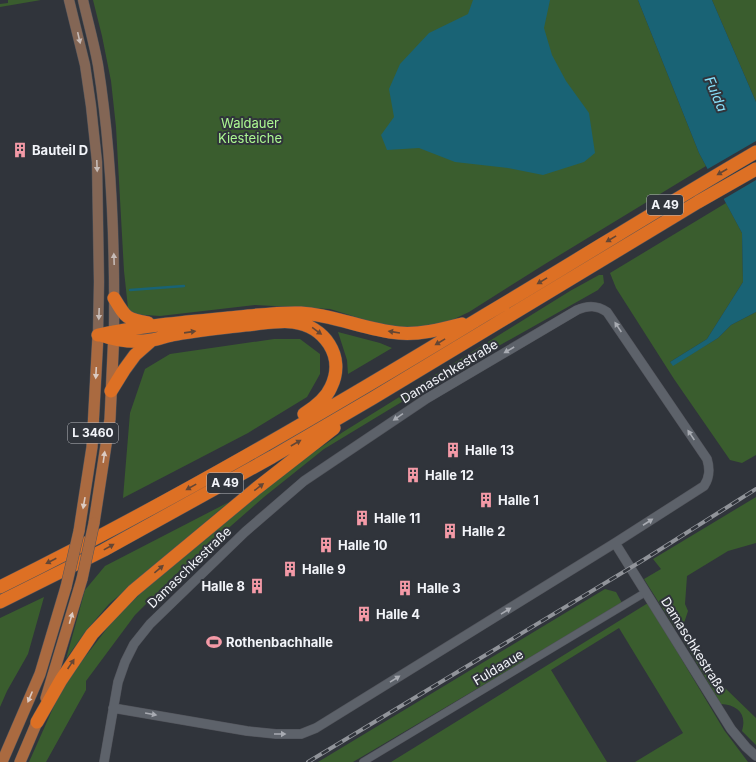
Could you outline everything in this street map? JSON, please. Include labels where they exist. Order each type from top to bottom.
[{"type":"highway","name":"A 49","points":[[0,587],[111,531],[314,417],[486,315],[688,191],[756,152]]},
{"type":"highway","name":"A 49","points":[[0,602],[111,546],[188,504],[373,398],[698,202],[756,169]]},
{"type":"highway","points":[[114,298],[130,319],[160,326]]},
{"type":"highway","points":[[98,334],[114,335],[160,326],[212,319],[288,313],[331,317],[378,330],[412,333],[449,327],[486,315]]},
{"type":"highway","points":[[114,335],[132,342],[152,340],[203,330],[271,322],[292,322],[311,327],[326,338],[333,352],[336,366],[335,378],[328,393],[316,406],[249,454]]},
{"type":"highway","points":[[111,391],[135,355],[152,340]]},
{"type":"highway","points":[[37,722],[60,680],[92,634],[133,591],[258,488],[373,398]]},
{"type":"main road","name":"L 3460","points":[[2,762],[40,674],[66,587],[79,531],[92,447],[98,334],[99,282],[97,162],[85,66],[69,0]]},
{"type":"main road","name":"L 3460","points":[[20,762],[50,686],[82,579],[94,523],[110,419],[114,335],[114,298],[109,159],[97,64],[83,0]]},
{"type":"street","name":"Damaschkestraße","points":[[104,762],[113,708],[118,682],[125,662],[134,644],[150,624],[245,532],[304,481],[426,398],[577,310],[598,306],[614,321],[707,459],[710,469],[709,477],[704,486],[615,543],[316,728],[301,734],[276,734],[247,731],[113,708]]},
{"type":"street","name":"Damaschkestraße","points":[[615,543],[731,729],[746,747],[756,756]]},
{"type":"street","name":"Fuldaaue","points":[[363,762],[646,592]]},
{"type":"green space","points":[[8,0],[41,0],[0,7],[0,4],[8,3]]},
{"type":"green space","name":"Waldauer Kiesteiche","points":[[93,0],[638,0],[699,153],[706,166],[469,312],[450,321],[411,328],[385,326],[330,309],[255,305],[160,316],[130,314],[124,271],[116,127],[111,81]]},
{"type":"green space","points":[[712,0],[756,0],[756,102]]},
{"type":"green space","points":[[726,203],[742,233],[743,282],[707,339],[670,362],[673,365],[718,338],[731,325],[756,312],[756,455],[742,463],[730,460],[674,379],[616,288],[610,273]]},
{"type":"green space","points":[[599,275],[603,275],[604,283],[598,290],[433,383],[324,449],[264,497],[175,575],[135,615],[86,681],[86,690],[46,762],[29,762],[62,688],[115,618],[156,579],[291,468],[343,432],[570,291]]},
{"type":"green space","points":[[338,332],[380,343],[392,348],[348,374],[347,360]]},
{"type":"green space","points":[[274,339],[300,339],[320,354],[320,374],[307,397],[248,433],[123,498],[130,413],[145,369],[170,354]]},
{"type":"green space","points":[[756,497],[756,543],[728,551],[687,576],[685,604],[688,611],[684,623],[675,628],[644,579],[661,569],[653,559]]},
{"type":"green space","points":[[229,502],[109,604],[85,632],[66,659],[85,590],[105,566]]},
{"type":"green space","points":[[605,589],[616,592],[622,603],[353,762],[318,762]]},
{"type":"green space","points":[[44,597],[28,654],[7,691],[0,707],[0,618]]},
{"type":"green space","points":[[648,603],[724,730],[748,762],[635,762],[683,733],[619,628],[551,670],[607,762],[391,762]]},
{"type":"green space","points":[[689,633],[705,660],[724,687],[756,718],[756,745],[742,731],[743,720],[740,712],[732,706],[721,704],[682,638]]},
{"type":"water","points":[[473,0],[550,0],[544,28],[552,55],[566,81],[589,113],[595,153],[584,162],[543,175],[508,168],[455,162],[419,148],[387,150],[381,135],[394,117],[389,89],[400,64],[429,33],[468,14]]},
{"type":"water","name":"Fulda","points":[[638,0],[712,0],[756,102],[756,312],[731,325],[718,338],[673,366],[670,362],[707,339],[743,282],[742,233],[699,153]]},
{"type":"pier","points":[[756,141],[756,180],[722,200],[706,170]]},
{"type":"waterway","points":[[130,290],[184,286]]},
{"type":"railway","points":[[308,762],[645,559],[756,489]]},
{"type":"place","name":"Bauteil D","points":[[20,150]]},
{"type":"place","name":"Halle 13","points":[[453,450]]},
{"type":"place","name":"Halle 12","points":[[413,475]]},
{"type":"place","name":"Halle 1","points":[[486,500]]},
{"type":"place","name":"Halle 11","points":[[362,518]]},
{"type":"place","name":"Halle 2","points":[[450,531]]},
{"type":"place","name":"Halle 10","points":[[326,545]]},
{"type":"place","name":"Halle 9","points":[[290,569]]},
{"type":"place","name":"Halle 8","points":[[257,586]]},
{"type":"place","name":"Halle 3","points":[[405,588]]},
{"type":"place","name":"Halle 4","points":[[364,614]]},
{"type":"place","name":"Rothenbachhalle","points":[[214,642]]}]
